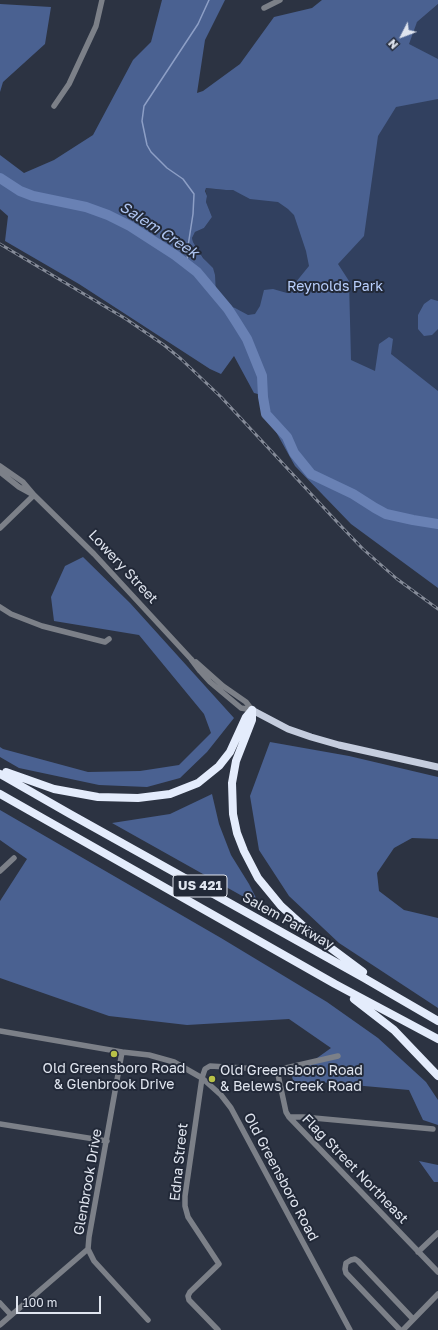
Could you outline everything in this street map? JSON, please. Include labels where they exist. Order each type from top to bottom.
[{"type":"highway","points":[[0,770],[39,784],[91,796],[138,798],[170,794],[198,783],[219,766],[230,752],[246,718],[252,710]]},
{"type":"highway","points":[[252,710],[252,720],[233,772],[231,793],[235,823],[240,842],[248,860],[258,878],[272,896],[301,925],[334,951],[401,999]]},
{"type":"highway","name":"Salem Parkway","points":[[0,774],[438,1021]]},
{"type":"highway","name":"US 421","points":[[0,794],[334,984],[438,1040]]},
{"type":"highway","points":[[334,984],[394,1030],[438,1076]]},
{"type":"main road","name":"Lowery Street","points":[[252,710],[311,738],[438,767]]},
{"type":"street","points":[[54,106],[68,84],[96,26],[102,0]]},
{"type":"street","points":[[264,8],[280,0]]},
{"type":"street","name":"Lowery Street","points":[[0,466],[23,482],[34,495],[94,554],[219,691],[241,708],[252,710]]},
{"type":"street","name":"Lowery Street","points":[[0,472],[20,487],[34,495]]},
{"type":"street","points":[[0,528],[34,495]]},
{"type":"street","points":[[0,607],[11,614],[42,626],[105,642],[109,639]]},
{"type":"street","points":[[0,871],[14,858]]},
{"type":"street","name":"Old Greensboro Road","points":[[0,1031],[122,1052],[149,1055],[172,1062],[202,1078],[221,1095],[231,1108],[350,1330]]},
{"type":"street","name":"Glenbrook Drive","points":[[0,1325],[88,1249],[122,1052]]},
{"type":"street","points":[[202,1078],[205,1069],[210,1066],[277,1070],[338,1056]]},
{"type":"street","name":"Flag Street Northeast","points":[[277,1070],[286,1112],[289,1117],[438,1272]]},
{"type":"street","name":"Edna Street","points":[[202,1078],[185,1196],[185,1206],[188,1217],[219,1264],[190,1292],[188,1296],[189,1300],[218,1330]]},
{"type":"street","points":[[289,1117],[433,1128]]},
{"type":"street","points":[[0,1124],[107,1141]]},
{"type":"street","points":[[418,1252],[438,1233]]},
{"type":"street","points":[[88,1249],[94,1261],[148,1320]]},
{"type":"street","points":[[413,1319],[358,1261],[355,1259],[346,1263],[346,1273],[401,1330],[413,1319],[438,1294]]},
{"type":"street","points":[[0,1303],[11,1315]]},
{"type":"green space","points":[[162,0],[225,0],[205,40],[197,93],[203,91],[240,64],[274,17],[312,8],[322,0],[438,0],[438,4],[417,22],[409,44],[438,59],[438,99],[396,107],[378,136],[364,236],[338,264],[349,281],[351,360],[375,371],[379,344],[389,337],[393,339],[391,354],[438,391],[438,588],[351,524],[295,466],[275,430],[266,396],[254,393],[234,356],[221,374],[210,369],[79,284],[5,241],[8,216],[0,209],[0,155],[24,173],[54,160],[93,135],[133,60],[151,42]],"holes":[[[206,188],[233,190],[250,199],[278,202],[288,209],[294,215],[306,251],[309,266],[287,293],[273,289],[264,290],[260,306],[255,314],[248,315],[223,304],[216,295],[215,275],[213,268],[203,258],[192,238],[195,232],[204,228],[212,217],[206,202]]]},
{"type":"green space","points":[[0,4],[51,7],[45,44],[3,82],[0,92]]},
{"type":"green space","name":"Reynolds Park","points":[[438,4],[438,513],[229,306],[224,304],[216,295],[206,262],[192,238],[195,232],[204,228],[212,217],[206,202],[207,196],[205,188],[233,190],[273,201],[417,22]]},
{"type":"green space","points":[[431,299],[438,301],[438,329],[432,335],[424,336],[418,329],[418,315],[424,304]]},
{"type":"green space","points":[[83,557],[130,603],[234,718],[207,752],[180,778],[147,787],[99,785],[19,768],[0,757],[0,747],[88,772],[140,771],[179,765],[211,733],[204,714],[139,635],[54,621],[51,597],[65,566]]},
{"type":"green space","points":[[270,742],[349,756],[438,777],[438,839],[412,838],[394,848],[377,873],[379,891],[404,910],[438,918],[438,1008],[339,943],[289,896],[259,850],[250,796]]},
{"type":"green space","points":[[212,794],[219,824],[231,855],[249,884],[260,906],[112,823],[170,814]]},
{"type":"green space","points":[[0,810],[221,938],[327,1002],[378,1038],[426,1082],[438,1100],[438,1125],[423,1120],[409,1090],[319,1082],[295,1092],[292,1076],[331,1048],[289,1019],[187,1025],[109,1016],[0,978],[0,901],[27,859],[0,840]]},
{"type":"green space","points":[[419,1161],[438,1165],[438,1182],[434,1182]]},
{"type":"waterway","points":[[187,264],[194,194],[183,179],[167,168],[151,152],[147,145],[142,121],[144,106],[198,24],[209,0]]},
{"type":"waterway","name":"Salem Creek","points":[[0,178],[20,191],[33,196],[86,207],[108,215],[130,226],[175,255],[197,272],[228,309],[247,339],[262,376],[263,397],[266,414],[287,437],[294,453],[311,474],[353,494],[386,514],[438,524]]},
{"type":"railway","points":[[0,244],[126,319],[164,345],[181,359],[221,397],[363,549],[397,579],[438,609]]},
{"type":"place","name":"Old Greensboro Road & Glenbrook Drive","points":[[114,1054]]},
{"type":"place","name":"Old Greensboro Road & Belews Creek Road","points":[[212,1079]]}]
